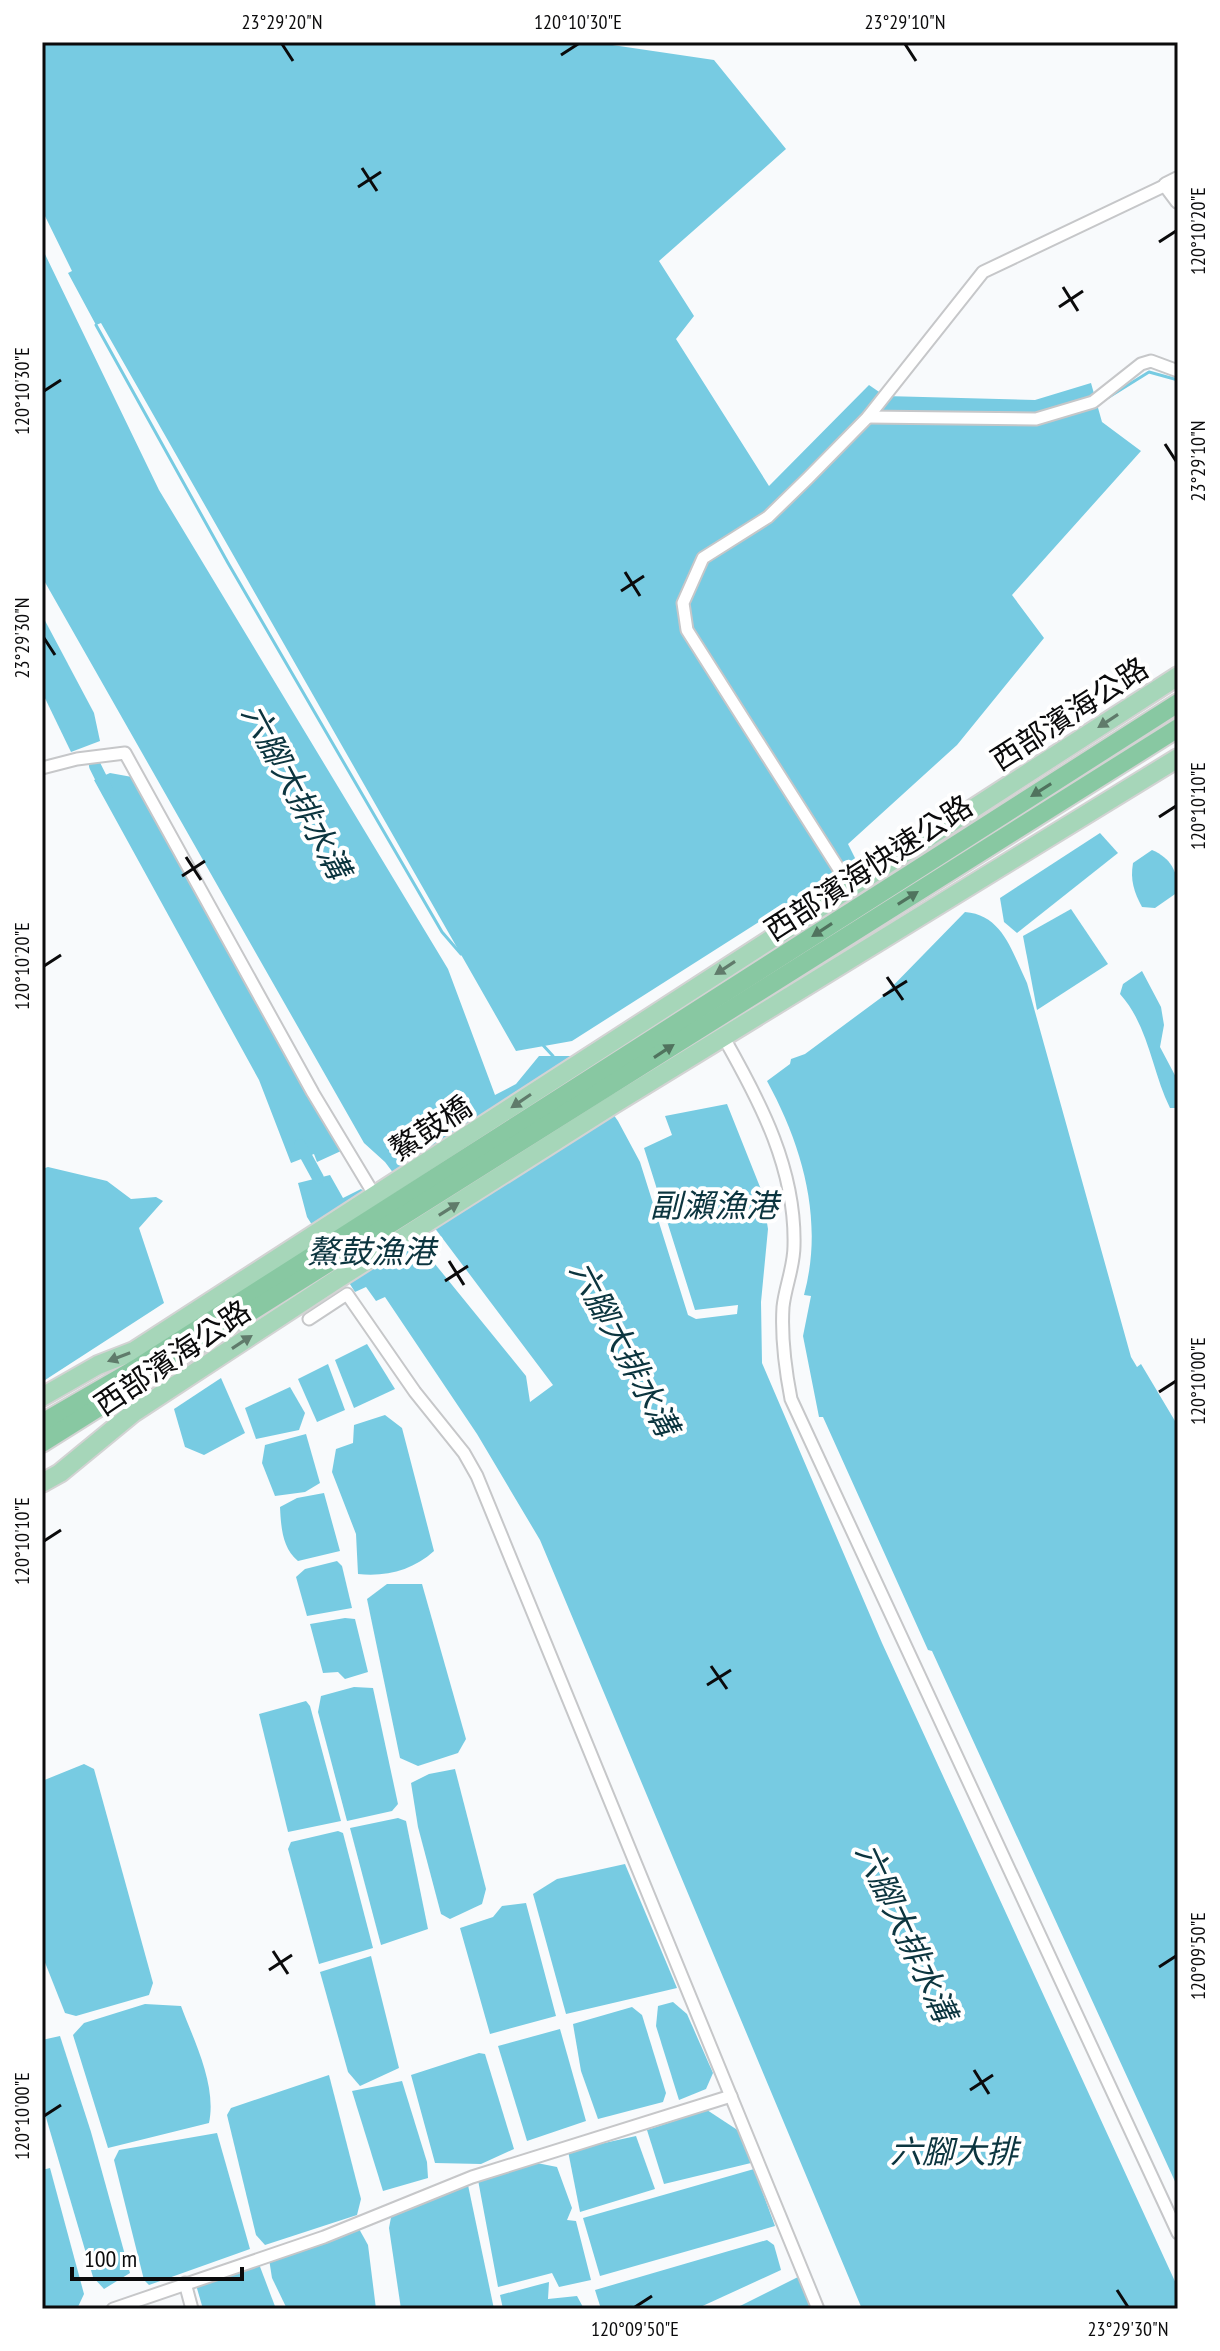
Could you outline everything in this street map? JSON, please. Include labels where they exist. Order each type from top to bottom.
[{"type":"highway","name":"西部濱海快速公路","points":[[600,1092],[1178,703]]},
{"type":"highway","name":"西部濱海快速公路","points":[[600,1092],[1178,728]]},
{"type":"highway","name":"鰲鼓橋","points":[[321,1259],[600,1092]]},
{"type":"highway","points":[[42,1423],[321,1259]]},
{"type":"highway","points":[[42,1443],[321,1259]]},
{"type":"main road","name":"西部濱海公路","points":[[586,1057],[1176,676]]},
{"type":"main road","points":[[600,1092],[724,1038],[1178,758]]},
{"type":"main road","name":"鰲鼓橋","points":[[321,1259],[375,1196],[586,1057]]},
{"type":"main road","name":"西部濱海公路","points":[[42,1397],[98,1365],[134,1351],[321,1259]]},
{"type":"main road","name":"西部濱海公路","points":[[42,1483],[60,1473],[321,1259]]},
{"type":"street","points":[[851,888],[687,630],[683,603],[703,558],[768,517],[868,417],[983,272],[1172,182],[1178,201]]},
{"type":"street","points":[[868,417],[1036,419],[1093,402],[1131,371],[1151,361],[1178,371]]},
{"type":"street","points":[[42,768],[125,753],[313,1093],[375,1196]]},
{"type":"street","points":[[724,1038],[770,1128],[786,1173],[793,1212],[794,1250],[783,1305],[783,1356],[791,1399],[1178,2233]]},
{"type":"street","points":[[309,1319],[347,1294],[415,1392],[464,1453],[477,1476],[818,2309]]},
{"type":"street","points":[[113,2309],[324,2237],[472,2177],[731,2096]]},
{"type":"street","points":[[185,2283],[192,2309]]},
{"type":"water","points":[[42,42],[592,42],[714,60],[786,149],[659,261],[694,316],[676,339],[769,486],[869,385],[885,396],[1035,400],[1091,383],[1102,422],[1141,451],[1012,595],[1044,638],[957,745],[848,844],[856,860],[572,1041],[516,1051],[101,323],[96,325],[68,273],[72,271],[42,210]]},
{"type":"water","name":"六腳大排","points":[[42,248],[159,490],[448,969],[495,1095],[516,1084],[539,1056],[572,1056],[618,1121],[640,1162],[688,1315],[696,1319],[737,1314],[738,1305],[695,1310],[644,1148],[672,1135],[665,1116],[727,1104],[762,1192],[768,1229],[761,1302],[762,1363],[882,1643],[1178,2288],[1178,2309],[862,2309],[540,1540],[477,1434],[385,1297],[376,1301],[366,1287],[355,1292],[307,1217],[298,1183],[330,1175],[343,1198],[361,1189],[422,1248],[526,1376],[530,1402],[553,1385],[385,1162],[364,1143],[42,577]]},
{"type":"water","points":[[42,615],[94,713],[100,741],[71,752],[42,692]]},
{"type":"water","points":[[110,773],[132,777],[341,1151],[317,1162],[314,1154],[291,1163],[259,1080],[94,780]]},
{"type":"water","points":[[1100,833],[1118,853],[1017,933],[1004,922],[1000,898]]},
{"type":"water","points":[[1152,850],[1169,862],[1178,885],[1178,892],[1155,908],[1142,907],[1132,875],[1133,863]]},
{"type":"water","points":[[1071,909],[1108,964],[1037,1010],[1023,936]]},
{"type":"water","points":[[965,912],[989,920],[1005,937],[1027,983],[1131,1357],[1137,1367],[1141,1364],[1178,1426],[1178,2188],[932,1651],[928,1650],[823,1417],[819,1417],[803,1336],[811,1296],[804,1295],[810,1267],[811,1212],[800,1158],[767,1081],[790,1064],[791,1059],[805,1054],[882,997]]},
{"type":"water","points":[[1142,971],[1161,1007],[1164,1025],[1160,1047],[1178,1081],[1178,1108],[1170,1108],[1138,1020],[1120,994],[1123,984]]},
{"type":"water","points":[[48,1167],[107,1181],[131,1199],[156,1197],[163,1201],[139,1228],[164,1303],[42,1382],[42,1169]]},
{"type":"water","points":[[367,1344],[395,1389],[354,1408],[335,1360]]},
{"type":"water","points":[[328,1364],[345,1410],[317,1422],[298,1379]]},
{"type":"water","points":[[221,1378],[245,1433],[204,1455],[185,1447],[174,1409]]},
{"type":"water","points":[[290,1387],[305,1413],[299,1430],[256,1439],[245,1408]]},
{"type":"water","points":[[385,1415],[402,1428],[434,1551],[399,1571],[358,1574],[356,1534],[332,1472],[336,1449],[353,1443],[354,1425]]},
{"type":"water","points":[[306,1434],[320,1483],[305,1492],[275,1496],[262,1463],[265,1445]]},
{"type":"water","points":[[324,1493],[340,1551],[298,1561],[286,1543],[280,1507],[297,1498]]},
{"type":"water","points":[[337,1561],[342,1566],[352,1608],[307,1616],[296,1577],[305,1569]]},
{"type":"water","points":[[387,1584],[422,1584],[466,1739],[458,1753],[418,1766],[400,1758],[367,1599]]},
{"type":"water","points":[[355,1619],[368,1672],[345,1679],[338,1672],[323,1673],[310,1624]]},
{"type":"water","points":[[354,1687],[373,1688],[398,1804],[392,1811],[347,1821],[318,1712],[321,1696]]},
{"type":"water","points":[[306,1701],[310,1706],[341,1821],[288,1832],[259,1714]]},
{"type":"water","points":[[84,1764],[94,1769],[153,1983],[149,1995],[76,2016],[65,2013],[42,1955],[42,1781]]},
{"type":"water","points":[[455,1769],[486,1889],[482,1904],[450,1919],[441,1914],[418,1827],[411,1783],[429,1774]]},
{"type":"water","points":[[398,1818],[406,1821],[428,1929],[381,1945],[350,1828]]},
{"type":"water","points":[[338,1831],[343,1833],[373,1948],[319,1964],[288,1849],[291,1842]]},
{"type":"water","points":[[625,1864],[677,1988],[566,2014],[533,1894],[557,1879]]},
{"type":"water","points":[[526,1903],[556,2016],[490,2034],[460,1928],[493,1917],[502,1906]]},
{"type":"water","points":[[371,1956],[399,2068],[360,2086],[348,2072],[320,1972]]},
{"type":"water","points":[[673,2002],[687,2014],[713,2073],[706,2089],[679,2100],[656,2026],[658,2006]]},
{"type":"water","points":[[145,2004],[181,2006],[207,2079],[211,2108],[209,2123],[108,2148],[73,2035],[84,2023]]},
{"type":"water","points":[[632,2007],[642,2015],[666,2093],[663,2102],[598,2119],[581,2071],[573,2024]]},
{"type":"water","points":[[560,2029],[586,2121],[527,2141],[498,2046]]},
{"type":"water","points":[[60,2036],[91,2132],[130,2273],[104,2289],[93,2277],[42,2104],[42,2040]]},
{"type":"water","points":[[479,2053],[485,2054],[514,2149],[481,2164],[435,2163],[411,2075]]},
{"type":"water","points":[[329,2075],[361,2199],[357,2215],[265,2245],[256,2235],[227,2115],[231,2108]]},
{"type":"water","points":[[402,2081],[427,2162],[428,2178],[383,2191],[352,2091]]},
{"type":"water","points":[[707,2110],[739,2131],[751,2163],[664,2184],[647,2130]]},
{"type":"water","points":[[217,2133],[250,2249],[149,2285],[144,2280],[114,2160],[119,2150]]},
{"type":"water","points":[[636,2136],[655,2189],[580,2212],[568,2151]]},
{"type":"water","points":[[532,2162],[557,2167],[572,2208],[567,2220],[576,2221],[591,2280],[559,2287],[552,2273],[498,2287],[478,2180]]},
{"type":"water","points":[[50,2168],[84,2294],[77,2309],[42,2309],[42,2170]]},
{"type":"water","points":[[754,2169],[775,2226],[600,2276],[583,2218]]},
{"type":"water","points":[[468,2185],[494,2309],[401,2309],[389,2228],[392,2212]]},
{"type":"water","points":[[358,2227],[368,2245],[376,2309],[287,2309],[272,2278],[269,2259]]},
{"type":"water","points":[[767,2240],[774,2245],[781,2270],[696,2309],[601,2309],[595,2290]]},
{"type":"water","points":[[259,2264],[276,2309],[203,2309],[196,2285]]},
{"type":"water","points":[[798,2277],[812,2309],[734,2309]]},
{"type":"water","points":[[549,2282],[548,2299],[577,2296],[584,2309],[503,2309],[500,2295]]},
{"type":"waterway","points":[[96,325],[228,563],[442,932],[461,954]]},
{"type":"waterway","points":[[1096,405],[1149,372],[1178,380]]},
{"type":"waterway","points":[[95,766],[108,792]]},
{"type":"waterway","points":[[541,1043],[553,1056]]},
{"type":"waterway","points":[[300,1145],[318,1178]]},
{"type":"water label","name":"六腳大排水溝","points":[[297,791]]},
{"type":"water label","name":"副瀨漁港","points":[[714,1205]]},
{"type":"water label","name":"鰲鼓漁港","points":[[371,1251]]},
{"type":"water label","name":"六腳大排水溝","points":[[625,1348]]},
{"type":"water label","name":"六腳大排水溝","points":[[907,1932]]}]
